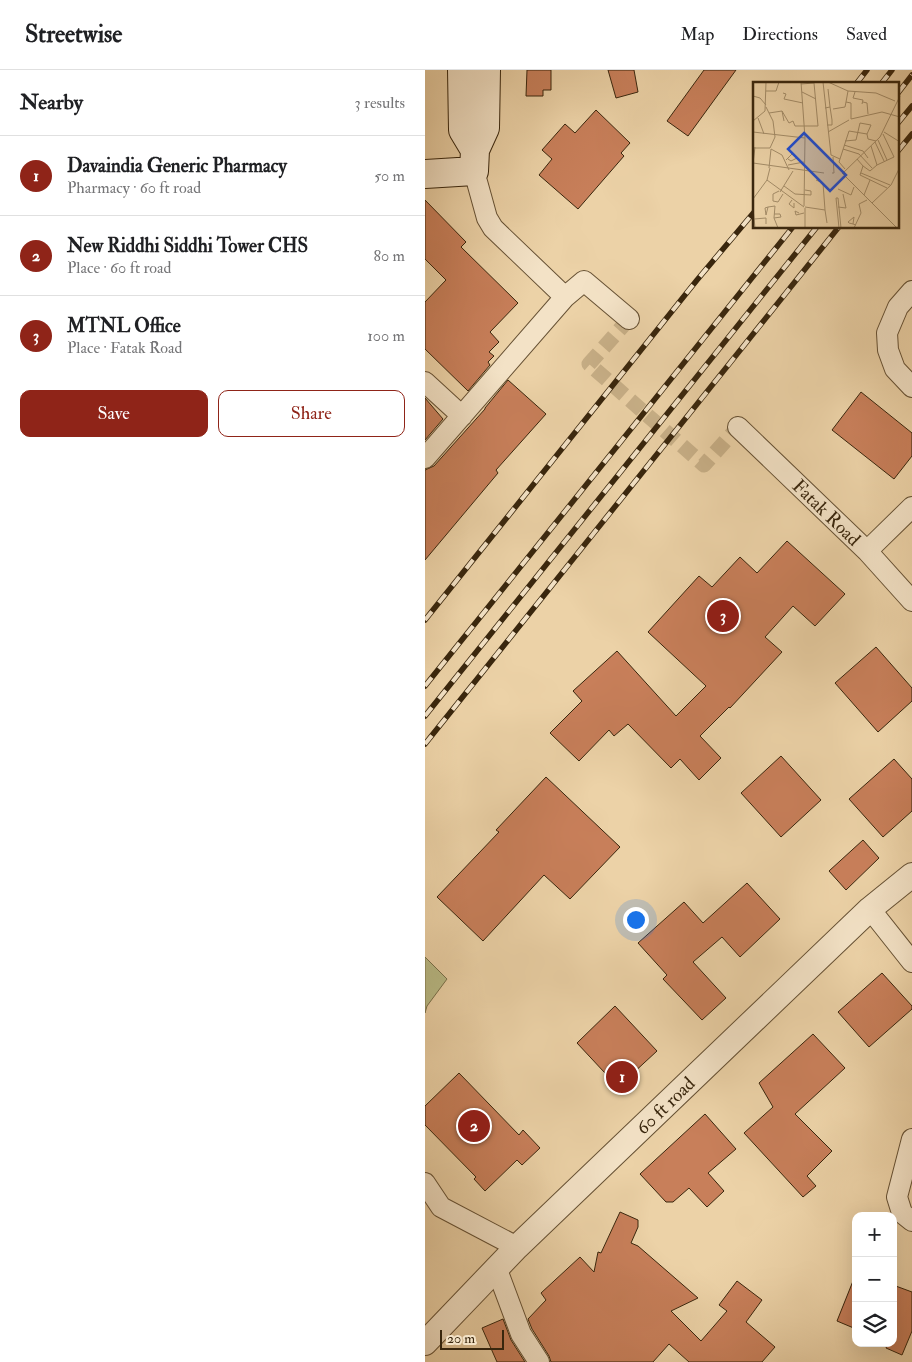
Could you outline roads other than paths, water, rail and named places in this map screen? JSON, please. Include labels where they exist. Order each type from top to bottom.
[{"type":"main road","points":[[462,70],[474,145]]},
{"type":"main road","points":[[474,145],[486,70]]},
{"type":"main road","points":[[425,174],[474,145]]},
{"type":"street","points":[[474,145],[487,218],[493,228],[565,297]]},
{"type":"street","points":[[425,458],[565,297],[584,281],[629,319]]},
{"type":"street","points":[[912,291],[898,307],[887,332],[888,350],[895,369],[912,387]]},
{"type":"street","points":[[425,382],[462,416]]},
{"type":"street","name":"Fatak Road","points":[[738,427],[867,551],[912,601]]},
{"type":"street","points":[[867,551],[912,507]]},
{"type":"street","name":"60 ft road","points":[[425,1343],[496,1267],[870,909],[912,875]]},
{"type":"street","points":[[870,909],[912,962]]},
{"type":"street","points":[[912,1139],[897,1198],[902,1213],[912,1221]]},
{"type":"street","points":[[425,1183],[441,1207],[517,1247]]},
{"type":"street","points":[[496,1267],[521,1334],[539,1362]]},
{"type":"tunnel","points":[[629,319],[589,364],[704,465],[738,427]]},
{"type":"railway","points":[[858,82],[867,70]]},
{"type":"railway","points":[[883,82],[892,70]]},
{"type":"railway","points":[[899,92],[912,75]]},
{"type":"railway","points":[[899,122],[912,106]]},
{"type":"railway","points":[[899,150],[912,134]]},
{"type":"railway","points":[[425,620],[697,280],[753,213]]},
{"type":"railway","points":[[425,686],[791,229]]},
{"type":"railway","points":[[425,716],[815,229]]},
{"type":"railway","points":[[425,744],[837,229]]},
{"type":"place","name":"MTNL Office","points":[[723,616]]},
{"type":"place","name":"Davaindia Generic Pharmacy","points":[[622,1077]]},
{"type":"place","name":"New Riddhi Siddhi Tower CHS","points":[[474,1126]]}]
